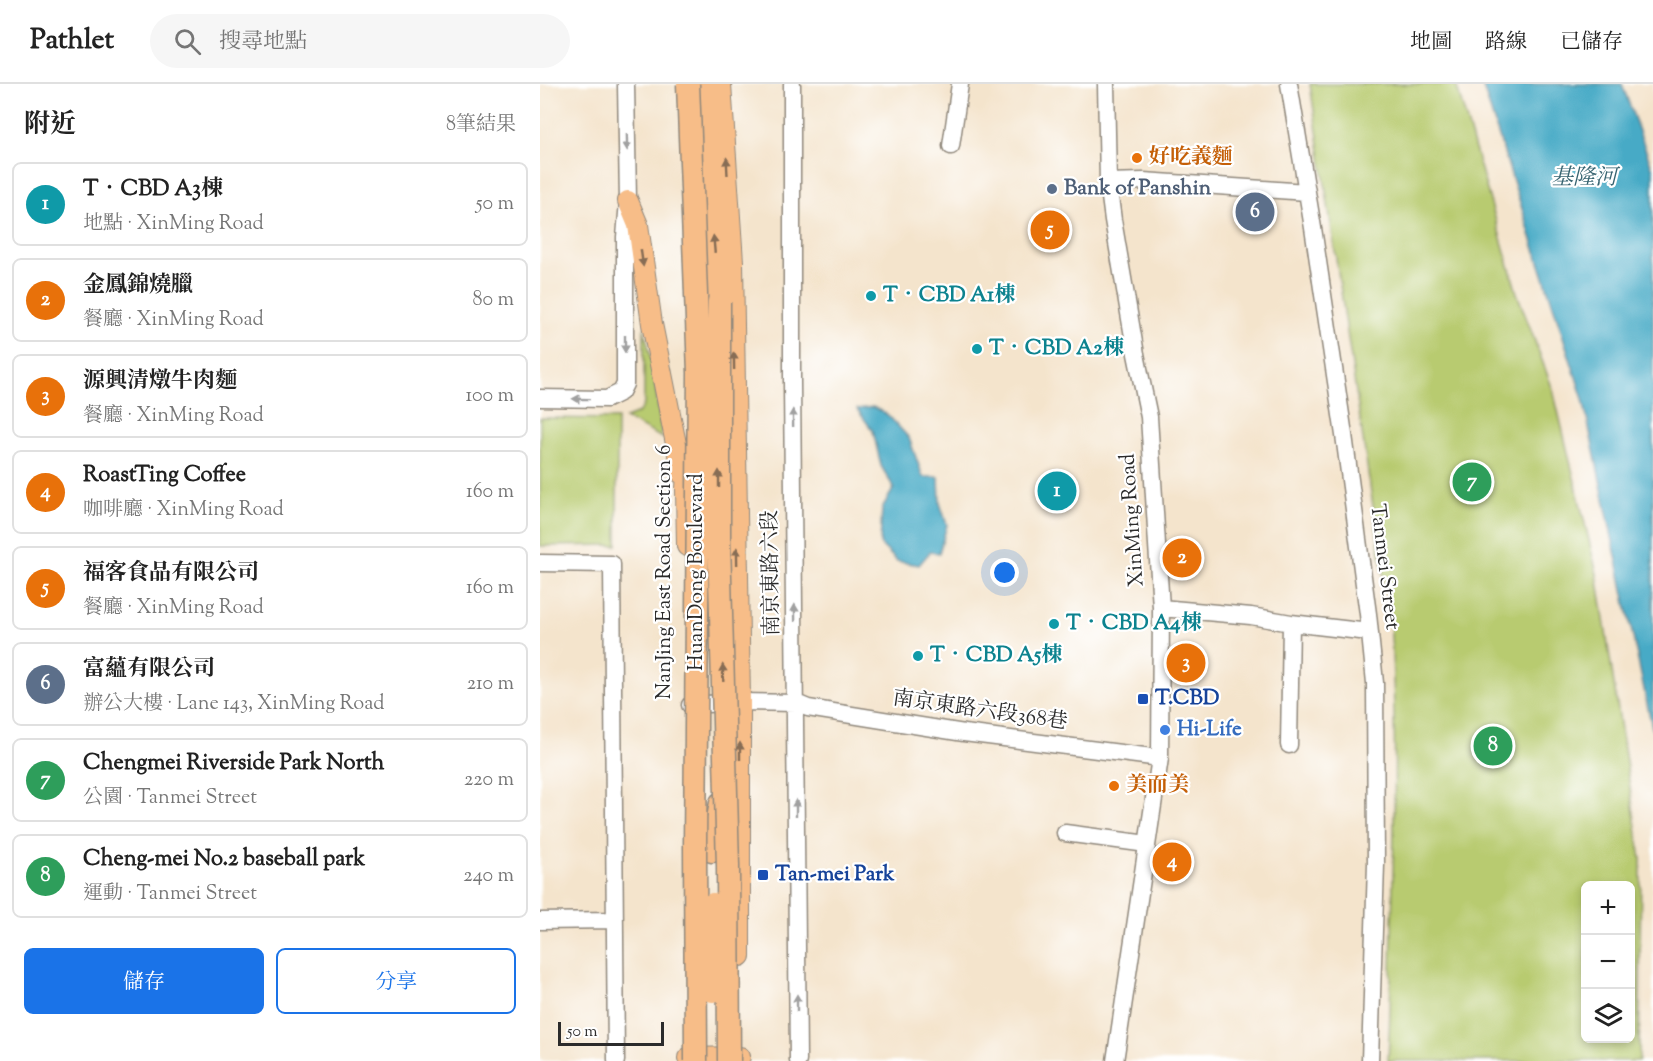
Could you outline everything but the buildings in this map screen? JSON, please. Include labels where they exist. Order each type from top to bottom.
[{"type":"highway","name":"HuanDong Boulevard","points":[[688,84],[699,373],[691,1060]]},
{"type":"highway","name":"HuanDong Boulevard","points":[[702,84],[719,302],[719,541],[736,1060]]},
{"type":"highway","points":[[714,1061],[712,851],[725,774]]},
{"type":"highway","points":[[696,784],[712,851]]},
{"type":"main road","name":"NanJing East Road Section 6","points":[[691,1060],[690,705],[686,489],[694,209],[699,156],[697,84]]},
{"type":"main road","points":[[691,1060],[736,1060],[740,702],[733,262],[722,94],[730,84]]},
{"type":"main road","points":[[628,201],[638,225],[652,324],[686,489]]},
{"type":"street","points":[[540,398],[607,399],[621,393],[625,384],[625,237],[628,201],[626,84]]},
{"type":"street","name":"南京東路六段","points":[[792,84],[792,382],[798,1061]]},
{"type":"street","points":[[951,146],[960,84]]},
{"type":"street","name":"XinMing Road","points":[[1106,84],[1108,182],[1136,354],[1149,417],[1161,608],[1160,758],[1115,1061]]},
{"type":"street","name":"Tanmei Street","points":[[1289,84],[1344,435],[1375,683],[1376,864],[1370,1061]]},
{"type":"street","points":[[1108,182],[1143,181],[1307,192]]},
{"type":"street","points":[[540,563],[612,564],[616,1061]]},
{"type":"street","points":[[1161,608],[1251,616],[1369,632]]},
{"type":"street","points":[[1289,744],[1291,623]]},
{"type":"street","name":"南京東路六段368巷","points":[[690,705],[740,702],[795,703],[808,708],[964,733],[1160,758]]},
{"type":"street","points":[[1065,832],[1148,844]]},
{"type":"street","points":[[540,921],[614,920]]},
{"type":"green space","points":[[1310,84],[1456,84],[1517,293],[1553,390],[1597,574],[1641,859],[1639,1061],[1388,1061],[1395,779],[1390,620]]},
{"type":"green space","points":[[644,328],[653,367],[662,438],[625,418],[639,412],[644,404]]},
{"type":"green space","points":[[540,418],[617,419],[617,545],[540,546]]},
{"type":"water","name":"基隆河","points":[[1482,84],[1622,84],[1653,170],[1653,732],[1583,399]]},
{"type":"water","points":[[873,407],[888,415],[909,438],[923,477],[939,477],[940,503],[947,525],[939,553],[930,552],[919,565],[897,561],[880,544],[882,508],[894,488],[881,466],[873,431],[857,409]]},
{"type":"place","name":"好吃義麵","points":[[1137,158]]},
{"type":"place","name":"Bank of Panshin","points":[[1052,189]]},
{"type":"place","name":"富蘊有限公司","points":[[1255,212]]},
{"type":"place","name":"福客食品有限公司","points":[[1050,230]]},
{"type":"place","name":"T．CBD A1棟","points":[[871,296]]},
{"type":"place","name":"T．CBD A2棟","points":[[977,349]]},
{"type":"place","name":"Chengmei Riverside Park North","points":[[1472,482]]},
{"type":"place","name":"T．CBD A3棟","points":[[1057,491]]},
{"type":"place","name":"金鳳錦燒臘","points":[[1182,558]]},
{"type":"place","name":"T．CBD A4棟","points":[[1054,624]]},
{"type":"place","name":"T．CBD A5棟","points":[[918,656]]},
{"type":"place","name":"源興清燉牛肉麵","points":[[1186,663]]},
{"type":"place","name":"T.CBD","points":[[1143,699]]},
{"type":"place","name":"Hi-Life","points":[[1165,730]]},
{"type":"place","name":"Cheng-mei No.2 baseball park","points":[[1493,746]]},
{"type":"place","name":"美而美","points":[[1114,786]]},
{"type":"place","name":"RoastTing Coffee","points":[[1172,862]]},
{"type":"place","name":"Tan-mei Park","points":[[763,875]]}]
